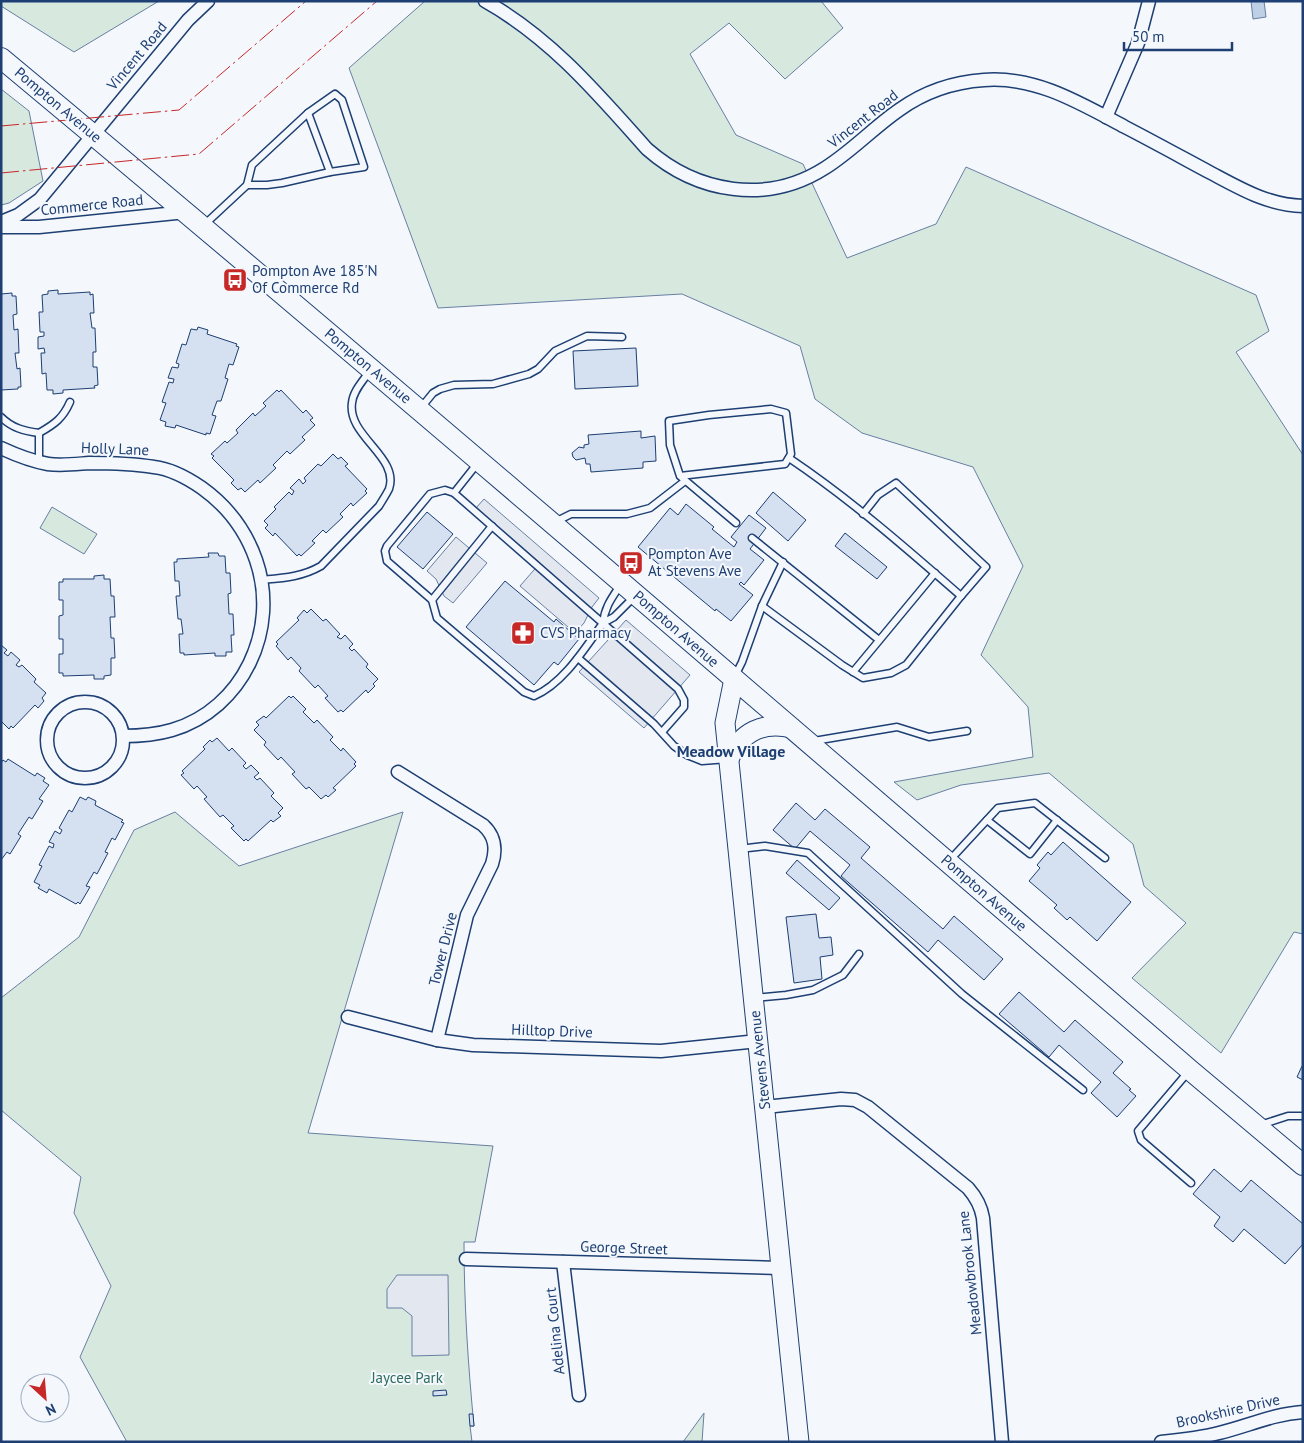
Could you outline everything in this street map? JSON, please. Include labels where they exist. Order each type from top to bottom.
[{"type":"main road","name":"Pompton Avenue","points":[[1,58],[203,226],[1303,1165]]},
{"type":"main road","name":"Stevens Avenue","points":[[734,679],[725,722],[799,1442]]},
{"type":"main road","points":[[729,759],[738,743],[752,731],[768,726],[792,728]]},
{"type":"street","name":"Vincent Road","points":[[93,134],[188,20],[208,1]]},
{"type":"street","name":"Vincent Road","points":[[485,1],[532,32],[571,65],[659,159],[686,176],[723,188],[747,190],[779,187],[810,176],[837,160],[899,110],[931,92],[966,82],[1003,80],[1056,91],[1249,193],[1278,203],[1303,206]]},
{"type":"street","points":[[1106,117],[1138,43],[1149,1]]},
{"type":"street","name":"Commerce Road","points":[[1,222],[18,215],[40,199],[93,134]]},
{"type":"street","name":"Commerce Road","points":[[1,227],[40,227],[186,212]]},
{"type":"street","name":"Holly Lane","points":[[1,448],[19,456],[50,464],[96,463],[155,467],[172,472],[188,479],[216,499],[238,523],[253,550],[261,580],[264,607],[260,637],[249,665],[233,690],[211,710],[185,725],[142,736],[123,736]]},
{"type":"street","points":[[78,702],[91,702],[103,706],[113,714],[120,724],[123,736],[122,749],[117,760],[97,776],[85,778],[72,776],[61,770],[53,760],[48,749],[47,736],[50,724],[57,714],[67,706],[78,702]]},
{"type":"street","name":"Tower Drive","points":[[398,772],[483,825],[495,843],[495,857],[467,915],[437,1040]]},
{"type":"street","name":"Hilltop Drive","points":[[348,1017],[437,1040],[473,1045],[661,1051],[758,1042]]},
{"type":"street","name":"Meadowbrook Lane","points":[[765,1107],[842,1098],[855,1100],[873,1111],[974,1194],[983,1218],[1002,1442]]},
{"type":"street","name":"George Street","points":[[466,1260],[781,1268]]},
{"type":"street","name":"Adelina Court","points":[[564,1262],[578,1395]]},
{"type":"street","name":"Brookshire Drive","points":[[1161,1442],[1209,1435],[1238,1428],[1273,1416],[1303,1412]]},
{"type":"lane","points":[[203,226],[247,185],[252,166],[308,113],[335,94],[342,100],[364,167],[330,172],[282,183],[247,185]]},
{"type":"lane","points":[[308,113],[330,172]]},
{"type":"lane","points":[[419,410],[440,389],[454,385],[480,386],[493,384],[529,374],[538,369],[555,351],[587,336],[622,337]]},
{"type":"lane","points":[[261,580],[290,578],[311,572],[321,566],[379,506],[384,498],[389,487],[389,476],[386,467],[368,440],[357,428],[352,415],[352,402],[356,390],[371,369]]},
{"type":"lane","points":[[1,417],[9,425],[25,431],[40,433],[55,424],[65,413],[70,402]]},
{"type":"lane","points":[[680,476],[785,464],[791,454],[786,412],[771,408],[669,421],[670,445],[680,476],[736,523]]},
{"type":"lane","points":[[39,462],[40,433]]},
{"type":"lane","points":[[789,458],[899,542],[961,596]]},
{"type":"lane","points":[[454,494],[479,461]]},
{"type":"lane","points":[[552,523],[570,514],[627,514],[650,508],[685,481]]},
{"type":"lane","points":[[762,606],[842,665],[863,678],[891,673],[906,665],[986,567],[896,483],[878,495],[863,514]]},
{"type":"lane","points":[[629,589],[619,612],[603,624],[571,668],[542,693],[534,696],[524,692],[437,618],[432,600],[387,561],[385,551],[387,546],[430,494],[445,490],[454,494],[492,526],[603,624],[678,689],[684,700],[684,707],[662,732]]},
{"type":"lane","points":[[432,600],[492,526]]},
{"type":"lane","points":[[752,538],[879,640]]},
{"type":"lane","points":[[734,679],[762,606],[783,562]]},
{"type":"lane","points":[[853,672],[935,573]]},
{"type":"lane","points":[[603,624],[608,604],[629,589]]},
{"type":"lane","points":[[578,658],[654,724],[674,746],[687,755],[702,761],[729,759]]},
{"type":"lane","points":[[808,742],[897,727],[929,737],[967,731]]},
{"type":"lane","points":[[948,862],[998,808],[1035,803],[1105,858]]},
{"type":"lane","points":[[987,820],[1030,854],[1057,820]]},
{"type":"lane","points":[[738,849],[765,846],[808,853],[962,994],[1083,1090]]},
{"type":"lane","points":[[754,998],[813,990],[843,975],[859,954]]},
{"type":"lane","points":[[1190,1070],[1138,1132],[1141,1140],[1191,1183]]},
{"type":"lane","points":[[1256,1126],[1288,1116],[1303,1116]]},
{"type":"green space","points":[[1,1],[159,1],[74,52],[1,6]]},
{"type":"green space","points":[[425,1],[821,1],[843,28],[785,79],[729,23],[690,54],[736,135],[803,164],[847,258],[936,224],[966,167],[1256,295],[1269,331],[1236,352],[1303,455],[1303,934],[1294,932],[1221,1053],[1132,978],[1186,923],[1144,886],[1133,844],[1049,773],[961,785],[917,800],[894,782],[1033,757],[1028,707],[981,655],[1023,566],[973,467],[862,433],[815,399],[800,346],[682,294],[438,308],[349,68]]},
{"type":"green space","points":[[1,89],[29,111],[43,181],[9,203],[1,205]]},
{"type":"green space","points":[[52,507],[97,534],[84,554],[40,528]]},
{"type":"green space","name":"Jaycee Park","points":[[175,812],[239,866],[403,812],[308,1133],[493,1146],[475,1242],[464,1242],[467,1334],[474,1426],[470,1426],[472,1442],[127,1442],[80,1357],[111,1286],[74,1213],[81,1177],[1,1110],[1,998],[79,937],[134,830]]},
{"type":"green space","points":[[704,1413],[702,1442],[683,1442]]},
{"type":"shaded area","points":[[484,499],[599,598],[584,623],[575,633],[520,586],[540,563],[476,508]]},
{"type":"shaded area","points":[[456,537],[487,563],[453,603],[444,596],[436,579],[427,571]]},
{"type":"shaded area","points":[[626,620],[690,675],[644,728],[579,672]]},
{"type":"shaded area","points":[[397,1275],[448,1275],[449,1355],[412,1356],[412,1316],[402,1308],[387,1308],[387,1289]]},
{"type":"water","points":[[1251,1],[1264,1],[1266,17],[1253,19]]},
{"type":"building","points":[[58,290],[58,294],[90,292],[90,295],[93,294],[94,313],[90,313],[92,328],[95,328],[96,352],[93,352],[93,367],[97,367],[98,385],[94,386],[95,388],[63,390],[63,393],[53,394],[53,390],[47,390],[46,373],[42,374],[41,353],[45,353],[44,348],[38,349],[38,337],[44,336],[44,332],[40,332],[39,312],[43,312],[42,295],[48,294],[48,291]]},
{"type":"building","points":[[12,293],[12,296],[16,296],[17,314],[13,315],[14,330],[18,329],[19,353],[15,353],[17,369],[20,368],[21,387],[18,387],[18,389],[1,390],[1,294]]},
{"type":"building","points":[[198,327],[208,330],[207,334],[237,344],[236,346],[239,347],[233,365],[229,364],[225,378],[228,379],[221,401],[217,401],[212,415],[216,416],[210,434],[206,433],[206,435],[176,425],[175,428],[165,426],[166,422],[160,420],[166,403],[162,402],[169,382],[173,383],[174,379],[168,378],[172,367],[178,368],[179,364],[176,363],[182,344],[186,345],[191,329],[197,330]]},
{"type":"building","points":[[636,348],[638,386],[575,389],[573,351]]},
{"type":"building","points":[[277,390],[279,392],[281,390],[303,413],[306,410],[313,418],[310,420],[315,425],[302,437],[305,440],[290,454],[287,451],[273,465],[276,468],[260,483],[258,480],[245,492],[241,488],[238,490],[231,483],[234,480],[212,458],[214,456],[211,454],[225,441],[227,443],[238,433],[236,430],[253,413],[255,416],[266,406],[263,403]]},
{"type":"building","points":[[641,431],[641,438],[655,436],[656,461],[643,462],[643,468],[591,472],[590,464],[586,464],[585,458],[576,460],[573,457],[572,453],[579,447],[584,448],[584,445],[589,444],[588,435]]},
{"type":"building","points":[[333,454],[338,459],[341,457],[348,464],[345,466],[367,489],[365,491],[367,493],[353,506],[351,503],[340,514],[343,517],[326,533],[323,530],[312,541],[315,543],[301,556],[299,554],[297,556],[275,533],[273,536],[265,528],[268,525],[264,521],[276,509],[274,507],[289,492],[292,495],[294,491],[290,488],[299,479],[303,484],[306,481],[304,478],[318,464],[321,466]]},
{"type":"building","points":[[773,492],[806,520],[788,541],[756,513]]},
{"type":"building","points":[[686,504],[714,527],[712,529],[734,547],[737,542],[731,537],[749,515],[766,528],[750,549],[764,560],[744,585],[741,582],[739,584],[753,595],[731,621],[716,609],[715,611],[638,547],[670,508],[678,515]]},
{"type":"building","points":[[427,512],[453,534],[423,569],[397,547]]},
{"type":"building","points":[[845,533],[887,567],[877,579],[835,546]]},
{"type":"building","points":[[208,553],[218,553],[219,556],[225,556],[226,573],[230,573],[231,593],[228,594],[229,614],[233,614],[234,635],[231,635],[232,652],[226,652],[226,656],[215,656],[215,653],[184,655],[184,653],[180,653],[179,634],[183,634],[181,619],[178,619],[176,596],[180,596],[179,581],[175,581],[174,562],[177,562],[177,559],[209,557]]},
{"type":"building","points":[[104,575],[104,579],[110,579],[111,596],[114,596],[115,617],[110,617],[111,638],[114,638],[115,658],[111,658],[111,675],[104,676],[104,679],[94,679],[94,675],[63,676],[63,673],[59,673],[59,654],[63,654],[63,639],[59,639],[59,616],[63,615],[63,600],[59,600],[59,582],[63,582],[63,579],[94,579],[94,576]]},
{"type":"building","name":"CVS Pharmacy","points":[[505,581],[554,622],[556,619],[579,639],[558,665],[554,662],[534,685],[466,627]]},
{"type":"building","points":[[311,609],[323,621],[326,619],[340,634],[337,637],[341,639],[345,635],[353,644],[349,648],[352,651],[354,649],[368,664],[366,667],[378,679],[373,684],[375,686],[368,693],[366,690],[343,712],[341,710],[338,712],[325,698],[328,696],[318,685],[315,688],[299,671],[301,668],[291,657],[288,660],[276,646],[278,644],[276,642],[299,620],[297,618],[304,610],[307,613]]},
{"type":"building","points":[[1,645],[7,650],[4,653],[8,656],[11,652],[20,660],[16,665],[19,667],[22,665],[36,679],[34,682],[46,693],[42,698],[44,701],[38,708],[35,705],[13,728],[11,726],[9,729],[1,721]]},
{"type":"building","points":[[289,696],[291,698],[293,696],[306,709],[303,712],[314,723],[317,720],[333,737],[330,740],[341,751],[343,748],[356,762],[354,764],[356,766],[333,788],[336,790],[328,797],[326,795],[321,799],[309,787],[306,789],[292,774],[295,772],[281,757],[278,760],[264,745],[266,742],[254,730],[259,725],[256,722],[264,716],[266,718]]},
{"type":"building","points":[[217,738],[229,751],[232,748],[246,763],[243,766],[246,769],[251,765],[259,773],[254,777],[257,780],[260,778],[274,793],[271,796],[283,808],[278,813],[281,816],[273,822],[271,820],[248,841],[246,839],[244,841],[231,828],[234,826],[223,815],[220,817],[204,799],[207,797],[197,786],[194,789],[181,775],[184,773],[182,771],[205,749],[203,747],[210,740],[212,742]]},
{"type":"building","points":[[8,759],[35,776],[37,773],[45,778],[43,781],[49,785],[39,799],[43,801],[32,819],[29,817],[18,834],[21,836],[10,854],[7,852],[1,860],[1,763],[3,760],[6,762]]},
{"type":"building","points":[[80,797],[86,800],[88,797],[96,801],[95,805],[123,820],[121,822],[124,823],[115,840],[112,838],[105,852],[108,853],[97,874],[94,872],[86,886],[90,887],[80,904],[78,902],[76,904],[49,889],[47,893],[38,888],[40,885],[34,882],[42,866],[39,865],[49,846],[53,848],[54,844],[49,842],[55,831],[60,834],[62,830],[59,828],[69,810],[72,812]]},
{"type":"building","points":[[796,803],[815,820],[825,809],[870,847],[861,858],[943,929],[954,916],[1003,959],[984,980],[938,940],[928,952],[841,876],[850,865],[810,831],[795,849],[773,830]]},
{"type":"building","points":[[1063,842],[1131,902],[1097,941],[1070,917],[1067,920],[1054,908],[1057,905],[1029,881],[1040,868],[1037,865],[1048,852],[1051,855]]},
{"type":"building","points":[[797,860],[840,898],[829,910],[786,873]]},
{"type":"building","points":[[816,914],[819,938],[831,937],[833,955],[820,957],[822,979],[794,983],[786,917]]},
{"type":"building","points":[[1019,992],[1064,1032],[1075,1020],[1123,1062],[1113,1073],[1136,1096],[1117,1117],[1091,1093],[1101,1082],[1059,1045],[1049,1057],[999,1014]]},
{"type":"building","points":[[1303,1066],[1303,1080],[1297,1077]]},
{"type":"building","points":[[1214,1169],[1241,1192],[1251,1180],[1303,1224],[1303,1244],[1285,1264],[1244,1229],[1233,1242],[1214,1226],[1220,1217],[1193,1194]]},
{"type":"building","points":[[446,1390],[447,1395],[433,1396],[433,1391]]},
{"type":"building","points":[[469,1414],[473,1414],[474,1426],[470,1426]]},
{"type":"power","points":[[1,126],[179,110],[306,1]]},
{"type":"power","points":[[1,173],[199,154],[377,1]]},
{"type":"place","name":"Pompton Ave 185'N Of Commerce Rd","points":[[235,280]]},
{"type":"place","name":"Pompton Ave At Stevens Ave","points":[[631,563]]},
{"type":"place","name":"CVS Pharmacy","points":[[523,633]]},
{"type":"district","name":"Meadow Village","points":[[731,751]]}]
